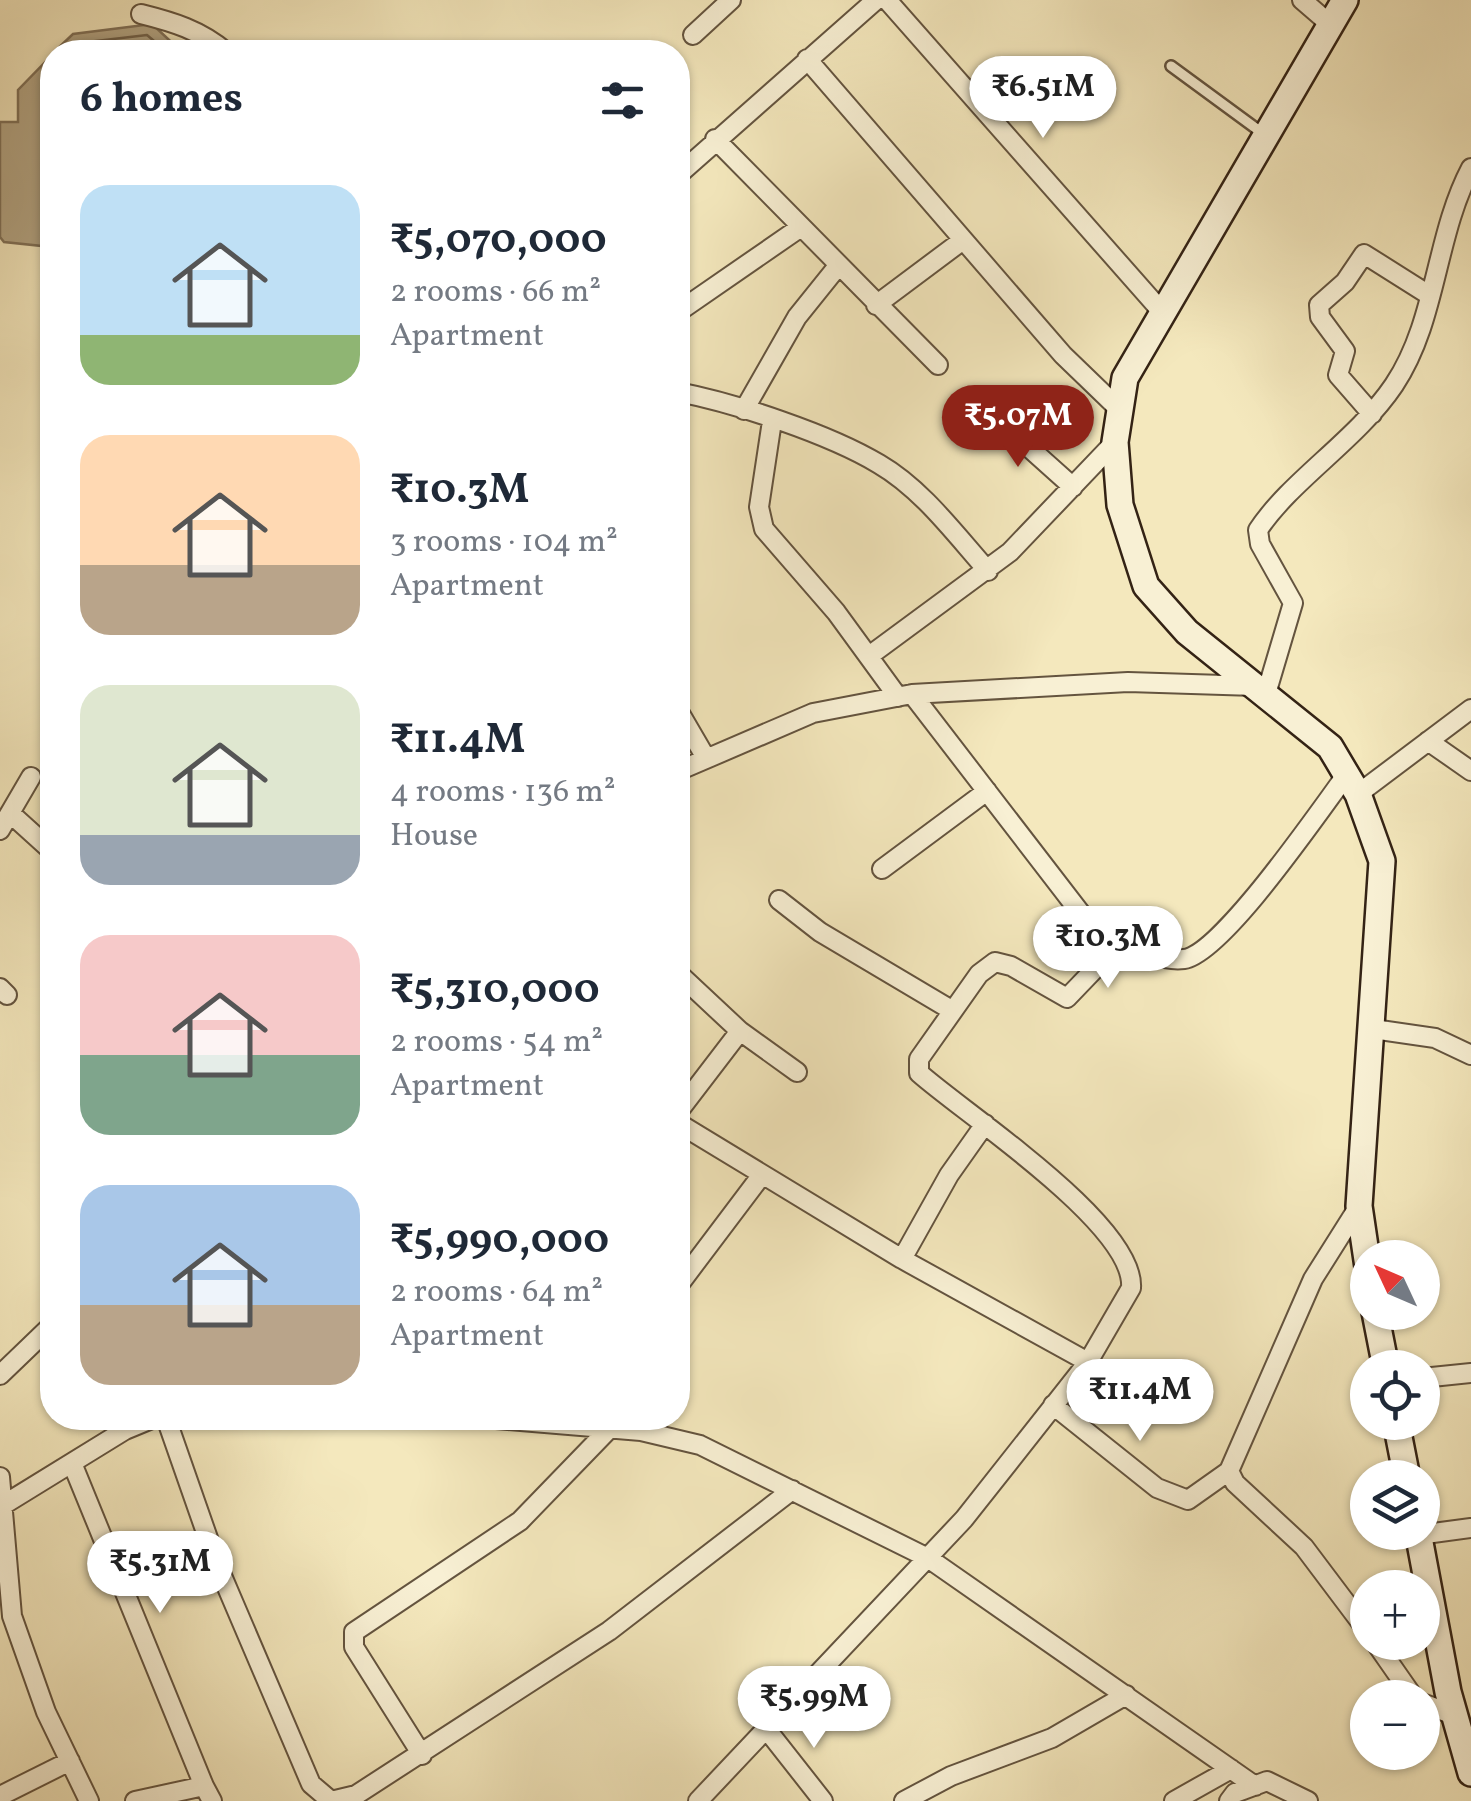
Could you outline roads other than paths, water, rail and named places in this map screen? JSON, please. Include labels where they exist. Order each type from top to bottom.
[{"type":"main road","points":[[1346,0],[1125,378],[1115,442],[1120,505],[1146,586],[1187,632],[1330,748],[1353,784],[1382,861],[1374,1029],[1359,1206],[1364,1240]]},
{"type":"main road","points":[[1421,1550],[1454,1715],[1471,1774]]},
{"type":"street","points":[[693,35],[731,0]]},
{"type":"street","points":[[690,163],[876,0]]},
{"type":"street","points":[[886,0],[1163,314]]},
{"type":"street","points":[[1302,0],[1331,24]]},
{"type":"street","points":[[141,14],[178,23],[212,40]]},
{"type":"street","points":[[807,60],[1063,356],[1120,410]]},
{"type":"street","points":[[715,139],[938,365]]},
{"type":"street","points":[[690,765],[813,713],[905,696],[1128,682],[1261,690],[1292,603],[1260,544],[1258,530],[1372,414],[1406,365],[1451,216],[1471,168]]},
{"type":"street","points":[[690,304],[801,228]]},
{"type":"street","points":[[876,305],[963,240]]},
{"type":"street","points":[[1372,414],[1338,375],[1345,351],[1320,318],[1321,300],[1345,282],[1364,254],[1429,295]]},
{"type":"street","points":[[744,410],[797,317],[838,266]]},
{"type":"street","points":[[690,395],[744,410],[879,464],[937,514],[988,571]]},
{"type":"street","points":[[996,418],[1073,487]]},
{"type":"street","points":[[772,421],[758,507],[764,529],[987,792],[1109,950]]},
{"type":"street","points":[[868,656],[988,571],[1115,442]]},
{"type":"street","points":[[698,1801],[928,1558],[1088,1362],[1130,1288],[1126,1261],[1038,1164],[917,1068],[919,1059],[952,1011],[979,974],[995,962],[1011,966],[1068,998],[1078,991],[1109,950],[1123,947],[1171,959],[1202,954],[1353,784],[1428,740],[1471,709]]},
{"type":"street","points":[[690,731],[706,758]]},
{"type":"street","points":[[1428,740],[1471,771]]},
{"type":"street","points":[[0,830],[32,777]]},
{"type":"street","points":[[882,869],[987,792]]},
{"type":"street","points":[[10,812],[40,840]]},
{"type":"street","points":[[779,900],[830,938],[895,972],[952,1011]]},
{"type":"street","points":[[690,984],[740,1032],[797,1072]]},
{"type":"street","points":[[1374,1029],[1436,1038],[1471,1054]]},
{"type":"street","points":[[690,1097],[740,1032]]},
{"type":"street","points":[[902,1260],[949,1175],[985,1124]]},
{"type":"street","points":[[690,1131],[902,1260],[1088,1362]]},
{"type":"street","points":[[690,1270],[761,1176]]},
{"type":"street","points":[[1053,1406],[1157,1488],[1188,1500],[1229,1471],[1312,1279],[1359,1206]]},
{"type":"street","points":[[0,1375],[40,1337]]},
{"type":"street","points":[[1440,1376],[1471,1373]]},
{"type":"street","points":[[1,1507],[132,1430]]},
{"type":"street","points":[[170,1430],[217,1564],[318,1793],[331,1801],[356,1795],[609,1631],[792,1490]]},
{"type":"street","points":[[422,1754],[354,1647],[354,1632],[528,1514],[593,1430]]},
{"type":"street","points":[[629,1430],[700,1444],[928,1558],[1255,1786]]},
{"type":"street","points":[[72,1463],[208,1794],[135,1801]]},
{"type":"street","points":[[1229,1471],[1235,1484],[1304,1547],[1350,1608]]},
{"type":"street","points":[[0,1478],[5,1600],[46,1712],[89,1801]]},
{"type":"street","points":[[1440,1532],[1471,1528]]},
{"type":"street","points":[[904,1801],[951,1776],[1052,1738],[1126,1695]]},
{"type":"street","points":[[1440,1710],[1454,1715]]},
{"type":"street","points":[[768,1730],[823,1801]]},
{"type":"street","points":[[0,1796],[70,1762]]},
{"type":"street","points":[[1174,1801],[1232,1768]]},
{"type":"street","points":[[1228,1801],[1267,1781],[1308,1801]]},
{"type":"lane","points":[[1171,66],[1266,136]]},
{"type":"water","points":[[152,24],[169,40],[67,40],[73,34]]},
{"type":"water","points":[[40,67],[40,246],[4,242],[0,237],[0,122],[18,122],[18,90]]}]
